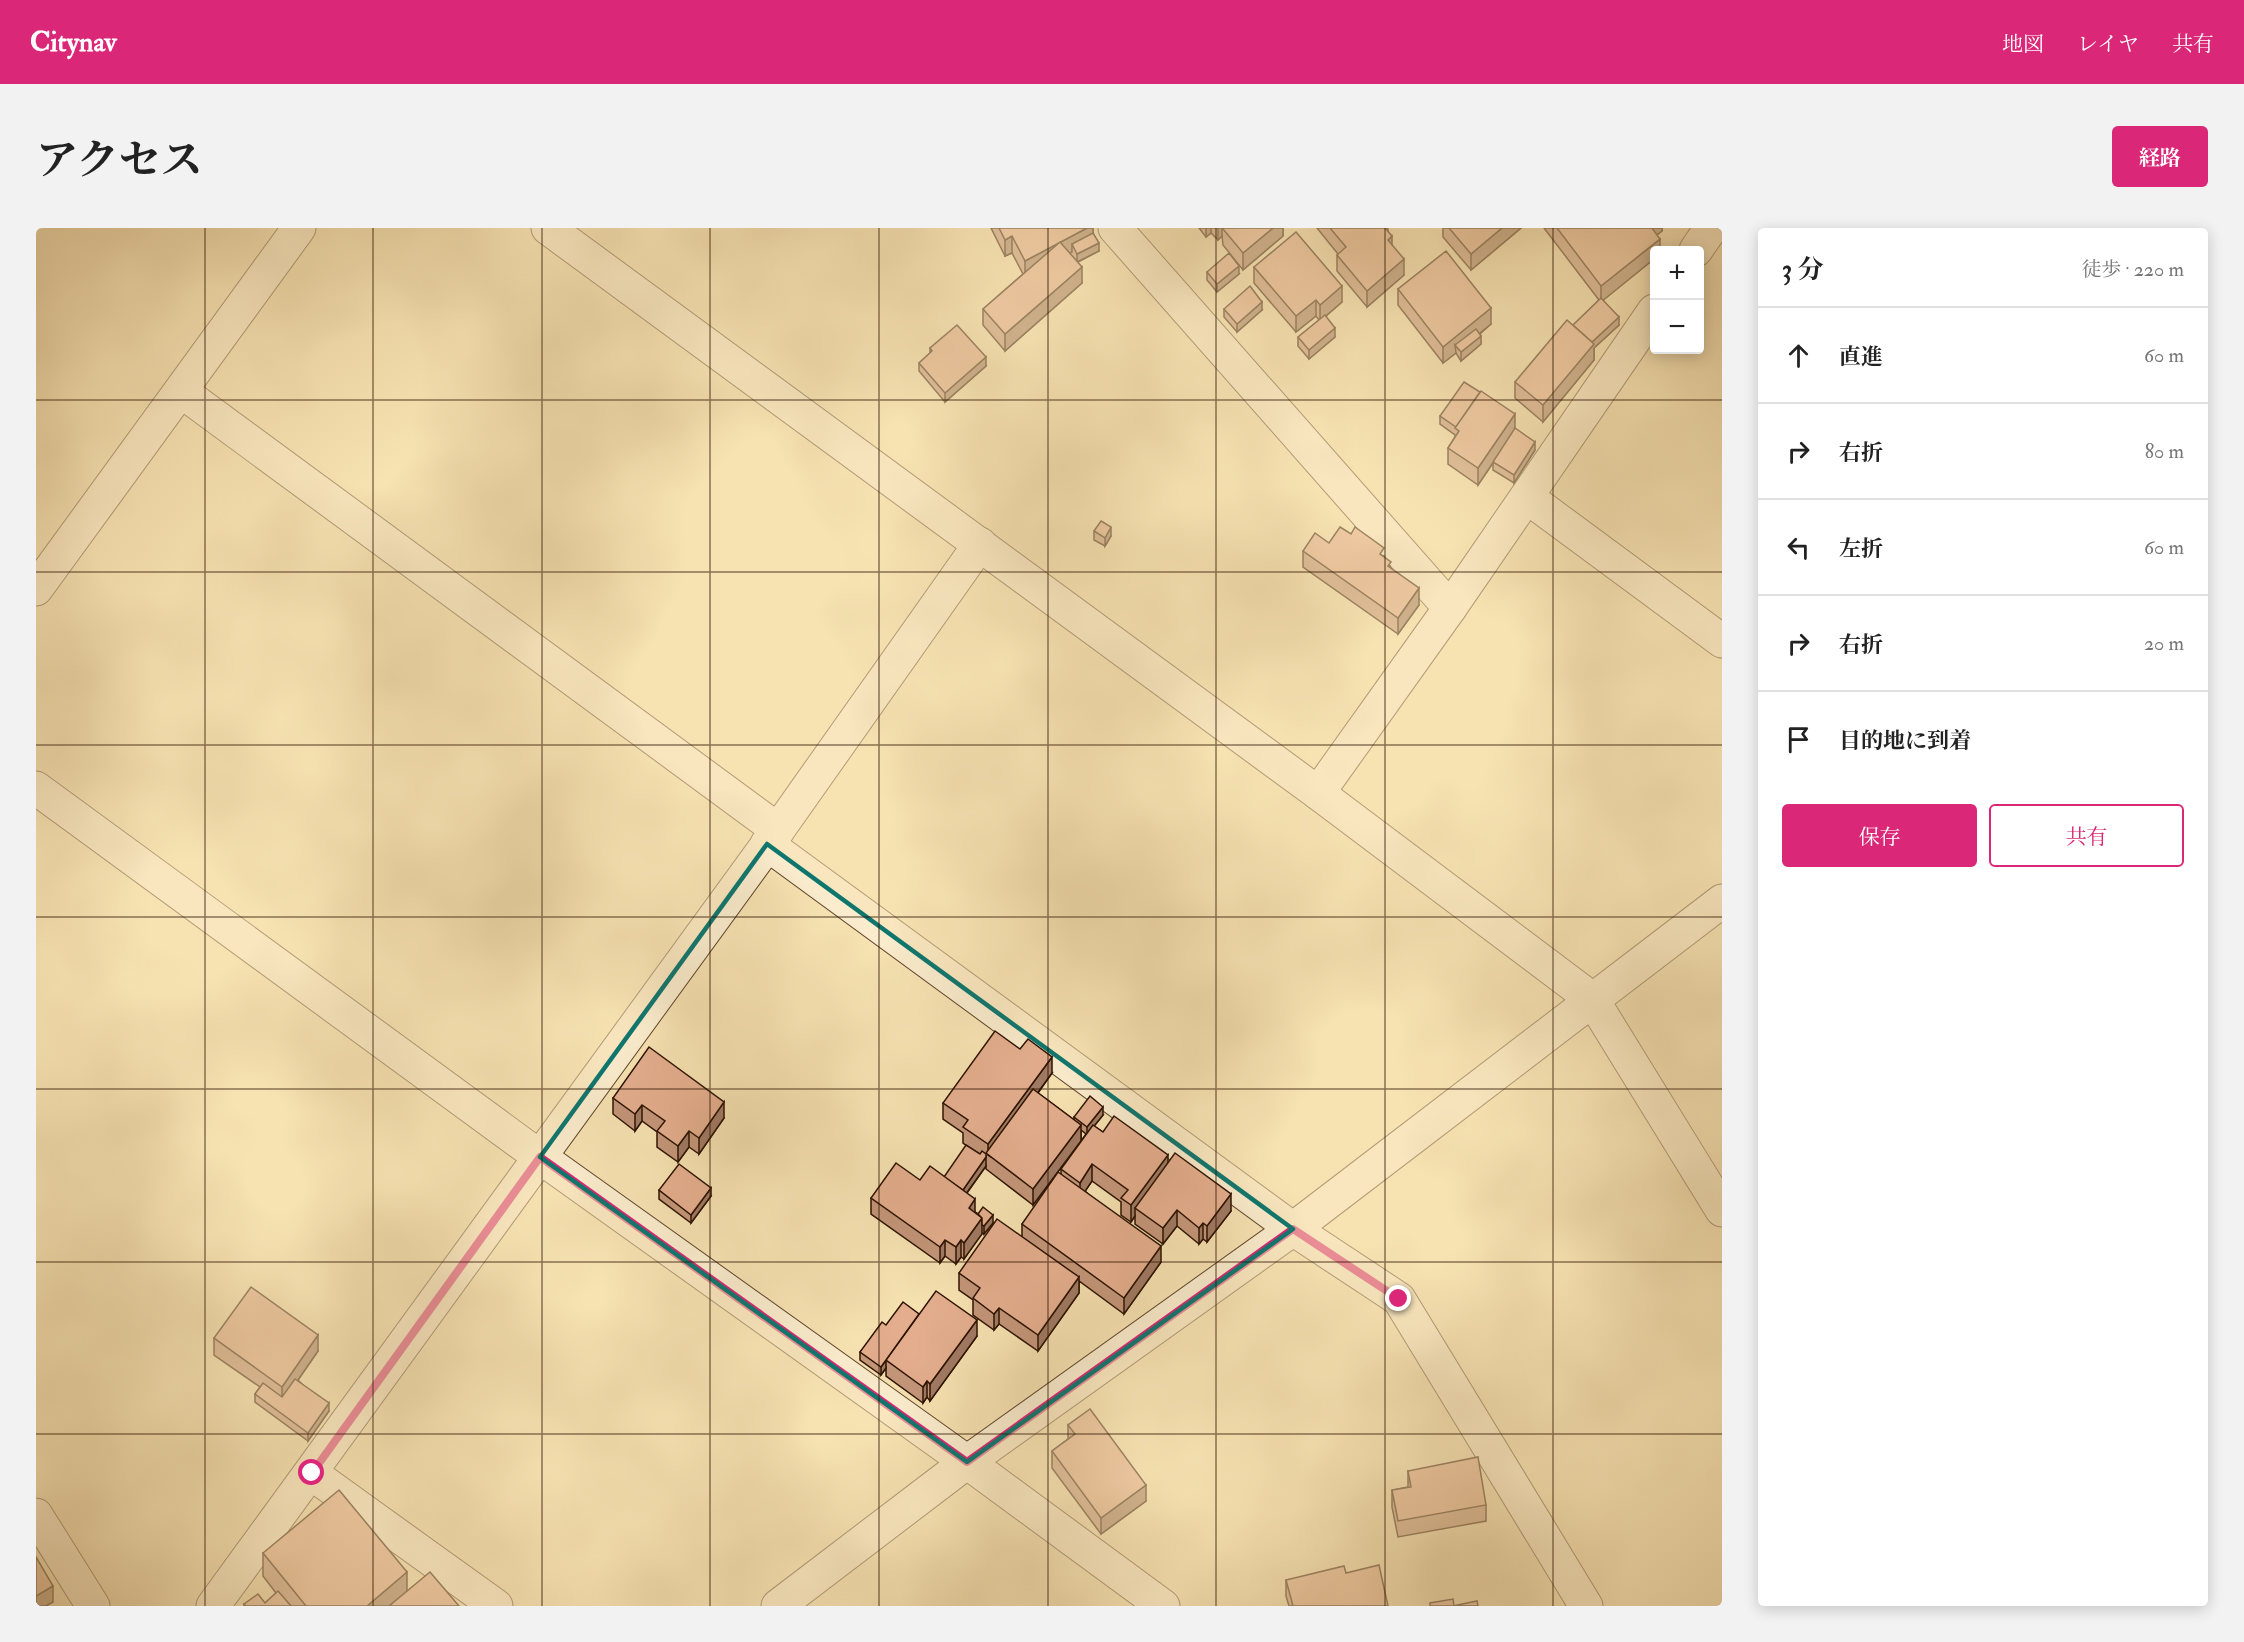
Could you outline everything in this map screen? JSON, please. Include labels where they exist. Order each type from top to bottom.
[{"type":"street","points":[[36,589],[299,228]]},
{"type":"street","points":[[548,228],[980,544],[1592,999],[1722,1210]]},
{"type":"street","points":[[1116,228],[1450,608]]},
{"type":"street","points":[[1699,246],[1712,228]]},
{"type":"street","points":[[1317,793],[1450,608],[1650,317]]},
{"type":"street","points":[[181,392],[1293,1229],[1399,1299],[1586,1606]]},
{"type":"street","points":[[1527,497],[1722,641]]},
{"type":"street","points":[[213,1606],[773,837],[980,544]]},
{"type":"street","points":[[36,788],[540,1157],[967,1462],[1163,1606]]},
{"type":"street","points":[[778,1606],[967,1462],[1293,1229],[1722,901]]},
{"type":"street","points":[[312,1473],[496,1606]]},
{"type":"street","points":[[36,1515],[93,1606]]},
{"type":"highlighted area","points":[[767,844],[1293,1229],[967,1462],[540,1157]]},
{"type":"building","points":[[999,228],[1087,228],[1025,261],[1012,236],[1005,240]]},
{"type":"building","points":[[1223,228],[1273,228],[1243,253]]},
{"type":"building","points":[[1330,228],[1385,228],[1392,236],[1388,240],[1404,259],[1367,291],[1337,255],[1346,247]]},
{"type":"building","points":[[1449,228],[1502,228],[1471,254]]},
{"type":"building","points":[[1557,228],[1652,228],[1660,239],[1601,286]]},
{"type":"building","points":[[1296,232],[1342,286],[1320,305],[1316,300],[1296,316],[1254,267]]},
{"type":"building","points":[[1093,233],[1099,243],[1077,254],[1072,244]]},
{"type":"building","points":[[1060,242],[1082,267],[1005,334],[983,309]]},
{"type":"building","points":[[1446,251],[1491,308],[1443,347],[1398,289]]},
{"type":"building","points":[[1229,253],[1239,266],[1217,284],[1207,272]]},
{"type":"building","points":[[1250,286],[1262,302],[1237,324],[1224,309]]},
{"type":"building","points":[[1601,298],[1619,317],[1592,342],[1573,325]]},
{"type":"building","points":[[1325,315],[1335,328],[1309,350],[1298,337]]},
{"type":"building","points":[[1567,320],[1594,344],[1543,405],[1515,382]]},
{"type":"building","points":[[957,325],[986,357],[945,393],[919,363],[932,351],[930,348]]},
{"type":"building","points":[[1476,329],[1481,336],[1461,352],[1455,345]]},
{"type":"building","points":[[1464,382],[1480,392],[1456,427],[1440,416]]},
{"type":"building","points":[[1481,391],[1515,414],[1478,468],[1448,448],[1459,431],[1455,428]]},
{"type":"building","points":[[1515,428],[1535,442],[1514,475],[1493,462]]},
{"type":"building","points":[[1101,521],[1111,527],[1105,538],[1094,531]]},
{"type":"building","points":[[1340,527],[1351,534],[1355,527],[1384,548],[1380,554],[1391,562],[1388,566],[1419,588],[1398,618],[1303,551],[1315,533],[1329,543]]},
{"type":"building","points":[[995,1031],[1020,1049],[1028,1039],[1052,1057],[988,1144],[963,1127],[968,1120],[943,1103]]},
{"type":"building","points":[[649,1047],[724,1102],[699,1138],[689,1131],[678,1146],[657,1131],[665,1121],[642,1105],[635,1114],[613,1098]]},
{"type":"building","points":[[1033,1089],[1081,1125],[1033,1189],[986,1153]]},
{"type":"building","points":[[1090,1096],[1103,1107],[1087,1127],[1074,1117]]},
{"type":"building","points":[[1114,1116],[1168,1155],[1131,1205],[1121,1198],[1128,1190],[1092,1164],[1080,1183],[1061,1169],[1093,1125],[1103,1132]]},
{"type":"building","points":[[966,1145],[980,1154],[982,1151],[986,1157],[963,1190],[944,1177]]},
{"type":"building","points":[[1175,1153],[1231,1194],[1207,1226],[1203,1223],[1199,1228],[1177,1210],[1163,1228],[1135,1208]]},
{"type":"building","points":[[896,1163],[920,1180],[930,1166],[975,1199],[969,1208],[982,1218],[964,1243],[961,1240],[956,1247],[945,1240],[940,1247],[871,1198]]},
{"type":"building","points":[[679,1164],[711,1188],[691,1215],[659,1190]]},
{"type":"building","points":[[1058,1172],[1161,1246],[1124,1298],[1022,1224]]},
{"type":"building","points":[[983,1207],[993,1215],[984,1226],[978,1214]]},
{"type":"building","points":[[997,1219],[1079,1277],[1038,1335],[999,1308],[994,1314],[973,1298],[980,1288],[959,1273]]},
{"type":"building","points":[[251,1287],[318,1335],[282,1387],[214,1338]]},
{"type":"building","points":[[936,1291],[977,1320],[930,1384],[927,1381],[923,1387],[886,1360]]},
{"type":"building","points":[[903,1302],[919,1314],[881,1367],[860,1352],[882,1322],[886,1325]]},
{"type":"building","points":[[295,1379],[329,1403],[308,1433],[255,1394],[263,1383],[282,1397]]},
{"type":"building","points":[[1090,1409],[1146,1485],[1101,1518],[1052,1451],[1075,1434],[1068,1425]]},
{"type":"building","points":[[1478,1457],[1486,1505],[1398,1521],[1392,1490],[1411,1487],[1408,1471]]},
{"type":"building","points":[[339,1490],[407,1572],[367,1606],[306,1606],[263,1553]]},
{"type":"building","points":[[36,1557],[53,1586],[36,1596]]},
{"type":"building","points":[[1379,1565],[1388,1606],[1293,1606],[1286,1580],[1344,1566],[1346,1573]]},
{"type":"building","points":[[430,1572],[459,1606],[389,1606]]},
{"type":"building","points":[[278,1591],[291,1606],[246,1606],[244,1604],[258,1594],[265,1603]]},
{"type":"building","points":[[1453,1599],[1454,1606],[1430,1606],[1430,1603]]},
{"type":"building","points":[[1477,1601],[1478,1606],[1453,1606]]},
{"type":"route","points":[[312,1473],[540,1157],[967,1462],[1293,1229],[1399,1299]]}]
